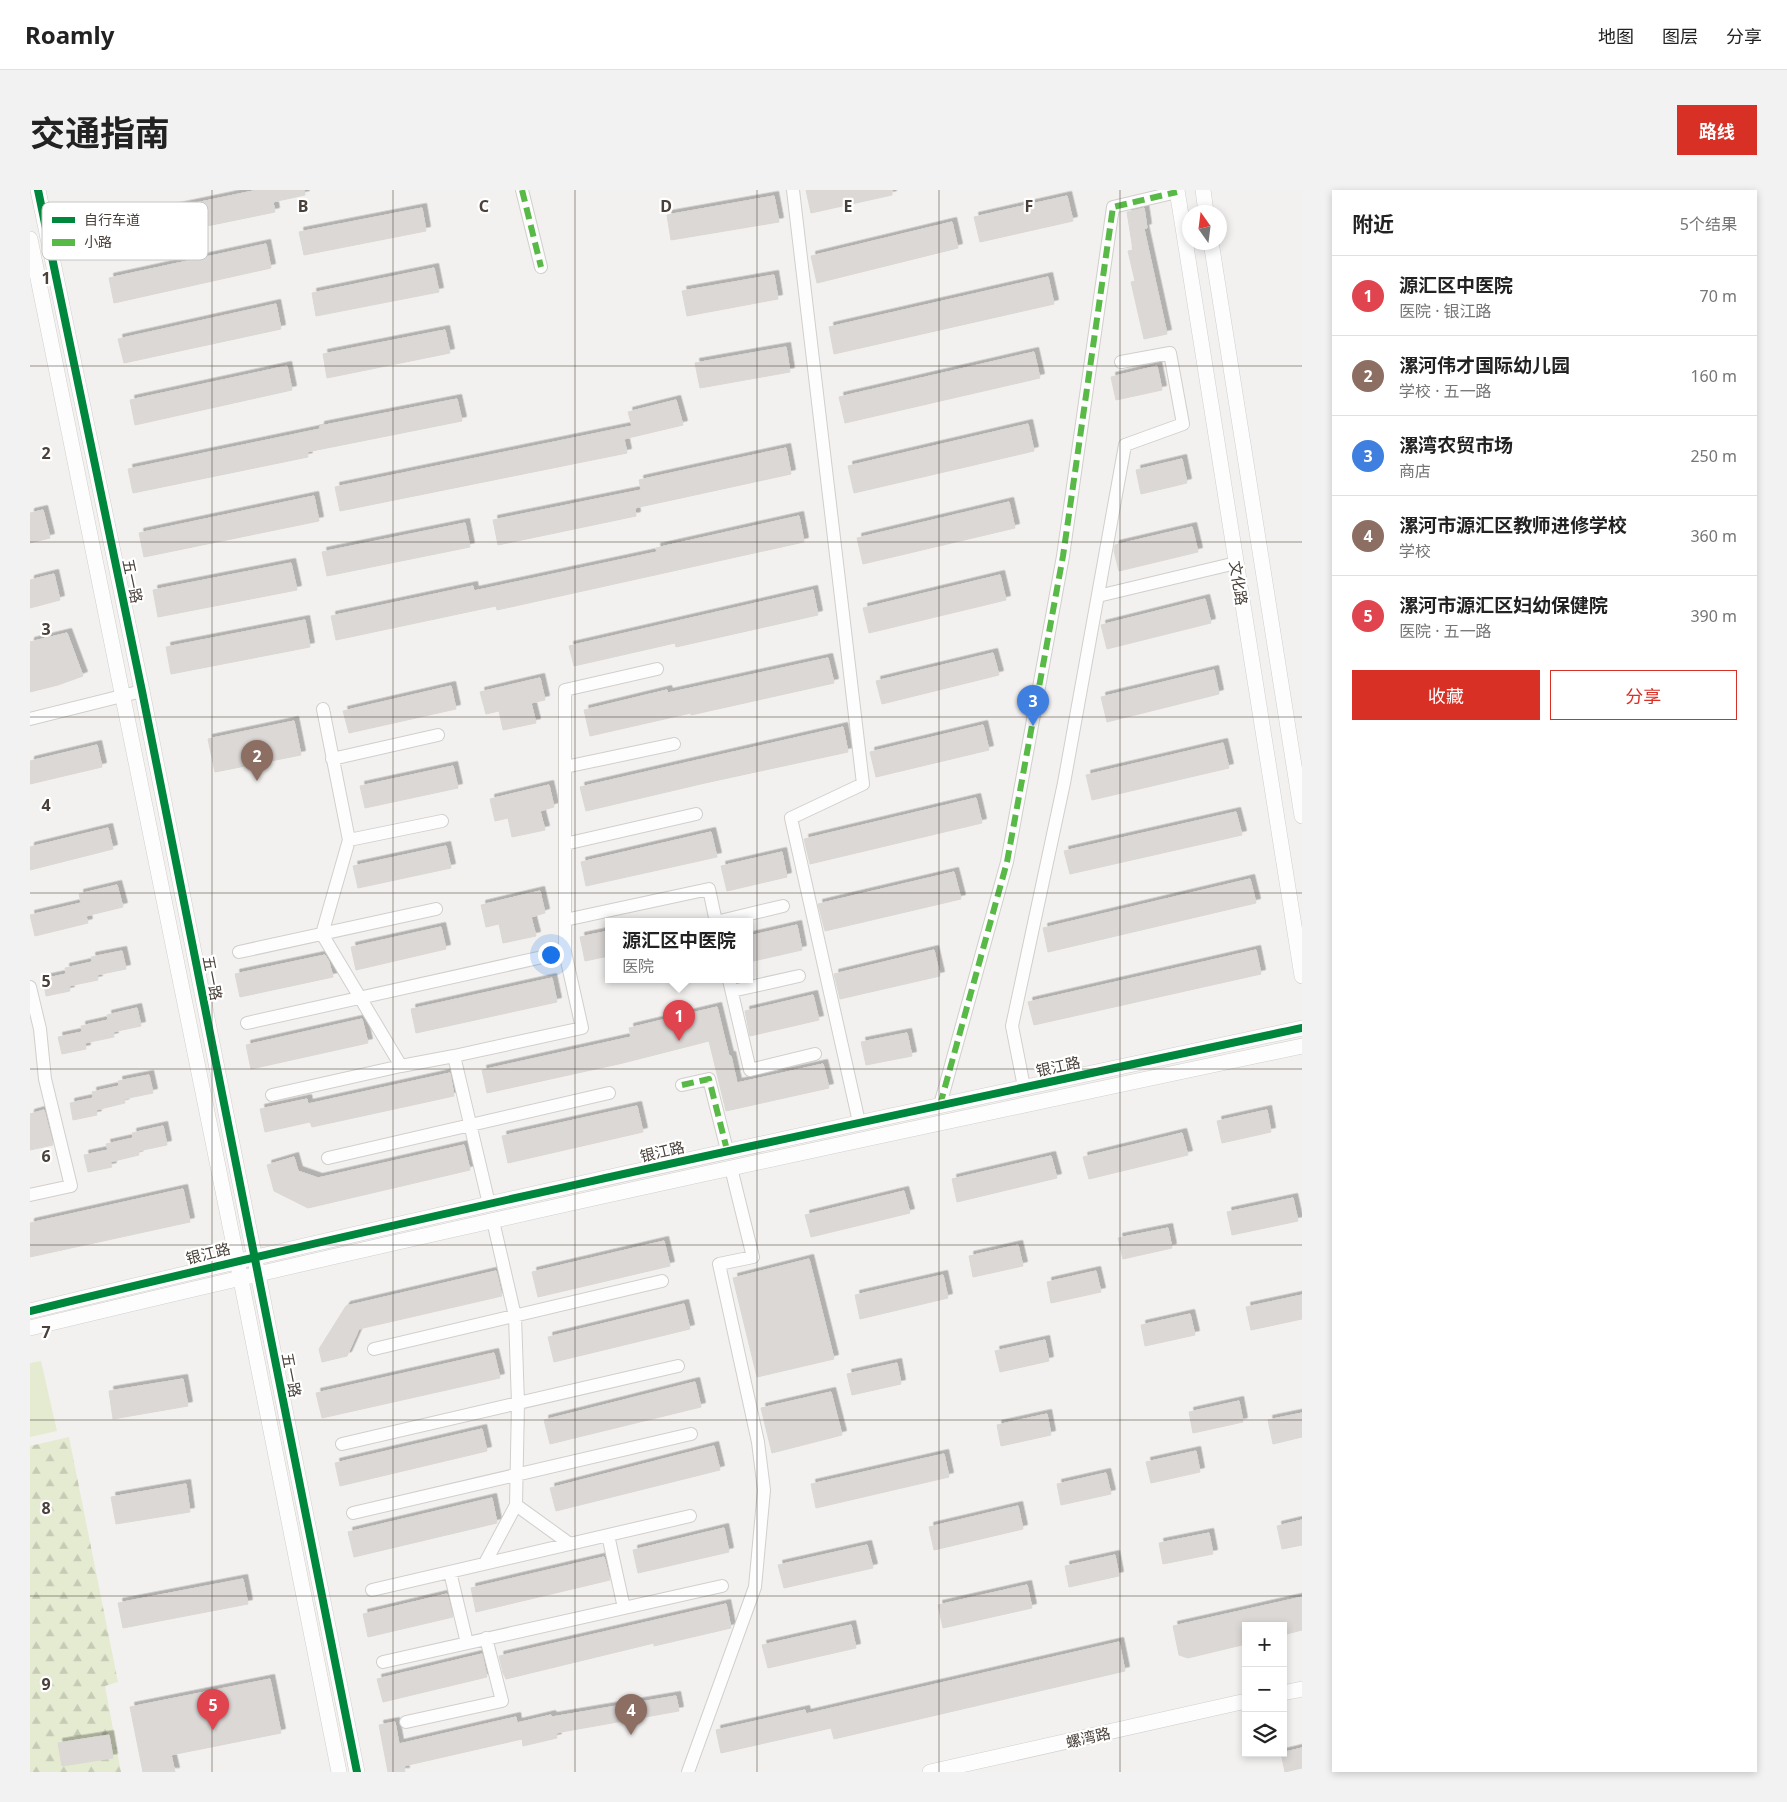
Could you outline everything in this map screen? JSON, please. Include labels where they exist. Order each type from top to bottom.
[{"type":"street","name":"五一路","points":[[38,190],[42,209]]},
{"type":"street","points":[[522,190],[541,267]]},
{"type":"street","points":[[793,190],[863,784],[791,818],[863,1139]]},
{"type":"street","points":[[1203,190],[1205,205]]},
{"type":"street","points":[[940,1105],[1007,862],[1063,556],[1113,207],[1177,191]]},
{"type":"street","name":"文化路","points":[[1177,191],[1302,976]]},
{"type":"street","name":"五一路","points":[[31,248],[241,1277],[339,1772]]},
{"type":"street","name":"文化路","points":[[1212,250],[1302,816]]},
{"type":"street","name":"五一路","points":[[53,260],[142,692],[357,1772]]},
{"type":"street","points":[[1028,1104],[1012,1026],[1064,783],[1125,445],[1183,424],[1170,353],[1121,362]]},
{"type":"street","points":[[1098,596],[1236,563]]},
{"type":"street","points":[[272,1095],[582,1028],[565,952],[565,690],[657,669]]},
{"type":"street","points":[[30,719],[142,692]]},
{"type":"street","points":[[323,710],[349,840],[322,934],[401,1066]]},
{"type":"street","points":[[332,759],[438,735]]},
{"type":"street","points":[[565,767],[674,744]]},
{"type":"street","points":[[565,844],[696,814]]},
{"type":"street","points":[[349,840],[442,820]]},
{"type":"street","points":[[565,920],[708,889],[715,918]]},
{"type":"street","points":[[733,918],[783,906]]},
{"type":"street","points":[[239,952],[436,909]]},
{"type":"street","points":[[247,1024],[565,952]]},
{"type":"street","points":[[753,982],[799,976]]},
{"type":"street","points":[[745,983],[730,985],[750,1070],[815,1054]]},
{"type":"street","points":[[30,987],[40,1029],[45,1079],[71,1186],[30,1195]]},
{"type":"street","name":"银江路","points":[[30,1311],[254,1256],[727,1150],[1302,1028]]},
{"type":"street","name":"银江路","points":[[30,1328],[241,1277],[731,1168],[1302,1046]]},
{"type":"street","points":[[454,1056],[515,1316],[518,1403],[516,1505],[485,1564]]},
{"type":"street","points":[[682,1085],[709,1079],[753,1257],[719,1264],[758,1442],[764,1490],[755,1587],[688,1772]]},
{"type":"street","points":[[328,1158],[609,1093]]},
{"type":"street","points":[[374,1349],[662,1282]]},
{"type":"street","points":[[342,1444],[678,1366]]},
{"type":"street","points":[[353,1513],[690,1434]]},
{"type":"street","points":[[516,1505],[570,1544]]},
{"type":"street","points":[[372,1590],[690,1516]]},
{"type":"street","points":[[608,1535],[624,1608]]},
{"type":"street","points":[[450,1572],[467,1643]]},
{"type":"street","points":[[383,1662],[722,1586]]},
{"type":"street","points":[[406,1722],[502,1701],[486,1638]]},
{"type":"street","points":[[1287,1692],[1302,1688]]},
{"type":"street","name":"螺湾路","points":[[930,1772],[1242,1702]]},
{"type":"green space","points":[[41,1361],[57,1431],[30,1437],[30,1363]]},
{"type":"green space","points":[[69,1437],[118,1682],[105,1686],[121,1772],[30,1772],[30,1446]]},
{"type":"building","points":[[258,190],[304,190],[305,195],[273,202],[275,212],[208,226],[208,202],[200,202]]},
{"type":"building","points":[[806,190],[892,190],[892,195],[811,213]]},
{"type":"building","points":[[774,196],[779,222],[671,240],[667,215]]},
{"type":"building","points":[[1067,196],[1073,221],[980,242],[974,217]]},
{"type":"building","points":[[422,208],[426,231],[304,255],[299,232]]},
{"type":"building","points":[[1144,208],[1147,228],[1144,229],[1167,334],[1144,339],[1131,282],[1135,281],[1128,251],[1133,250],[1127,212]]},
{"type":"building","points":[[952,222],[958,248],[817,283],[811,256]]},
{"type":"building","points":[[266,244],[271,268],[114,303],[109,278],[192,260],[208,260],[208,257]]},
{"type":"building","points":[[434,268],[439,292],[316,316],[312,293]]},
{"type":"building","points":[[774,275],[778,299],[687,316],[682,291]]},
{"type":"building","points":[[1048,277],[1054,304],[834,354],[829,327]]},
{"type":"building","points":[[276,304],[281,329],[124,363],[118,339]]},
{"type":"building","points":[[445,330],[450,353],[327,378],[323,354]]},
{"type":"building","points":[[786,347],[790,372],[700,388],[695,363]]},
{"type":"building","points":[[1034,352],[1040,378],[845,423],[839,397]]},
{"type":"building","points":[[287,366],[292,390],[135,425],[130,400]]},
{"type":"building","points":[[1157,366],[1162,390],[1116,400],[1111,377]]},
{"type":"building","points":[[457,399],[462,421],[307,452],[308,457],[133,493],[128,469],[320,429],[320,426]]},
{"type":"building","points":[[676,400],[683,425],[624,439],[627,453],[340,511],[335,487],[632,426],[628,412]]},
{"type":"building","points":[[1028,424],[1034,451],[854,493],[848,466]]},
{"type":"building","points":[[786,448],[791,474],[635,508],[636,516],[498,545],[493,520],[641,490],[639,480]]},
{"type":"building","points":[[1182,459],[1187,483],[1141,494],[1136,470]]},
{"type":"building","points":[[314,496],[319,521],[144,557],[139,533]]},
{"type":"building","points":[[1009,502],[1015,528],[863,564],[857,538]]},
{"type":"building","points":[[43,510],[50,538],[30,543],[30,513]]},
{"type":"building","points":[[799,516],[804,542],[497,610],[496,606],[336,640],[331,616],[473,586],[474,591],[657,552],[656,548]]},
{"type":"building","points":[[465,523],[470,547],[327,576],[322,552]]},
{"type":"building","points":[[1192,527],[1198,552],[1119,571],[1114,551],[1115,545]]},
{"type":"building","points":[[291,563],[297,590],[158,617],[153,590]]},
{"type":"building","points":[[54,574],[60,600],[30,608],[30,580]]},
{"type":"building","points":[[1000,575],[1006,600],[869,633],[863,608]]},
{"type":"building","points":[[813,590],[818,615],[676,647],[675,643],[574,666],[569,646]]},
{"type":"building","points":[[1205,599],[1211,623],[1107,649],[1101,625]]},
{"type":"building","points":[[305,620],[310,647],[171,674],[166,647]]},
{"type":"building","points":[[67,633],[83,676],[30,692],[30,642]]},
{"type":"building","points":[[993,653],[999,675],[882,704],[876,681]]},
{"type":"building","points":[[828,658],[834,683],[590,736],[584,710],[667,690],[668,693]]},
{"type":"building","points":[[1214,670],[1219,694],[1107,722],[1101,697]]},
{"type":"building","points":[[540,678],[545,700],[531,703],[536,723],[503,730],[499,711],[486,714],[480,692]]},
{"type":"building","points":[[451,686],[456,709],[349,733],[343,711]]},
{"type":"building","points":[[294,721],[301,755],[215,772],[208,739]]},
{"type":"building","points":[[983,725],[989,750],[876,777],[870,752]]},
{"type":"building","points":[[843,727],[848,752],[586,811],[580,787]]},
{"type":"building","points":[[1223,743],[1229,768],[1092,800],[1086,775]]},
{"type":"building","points":[[97,745],[102,767],[30,784],[30,761]]},
{"type":"building","points":[[453,766],[458,788],[365,808],[360,786]]},
{"type":"building","points":[[549,785],[554,807],[540,811],[545,830],[512,837],[508,818],[495,821],[490,799]]},
{"type":"building","points":[[976,798],[982,823],[810,864],[804,839]]},
{"type":"building","points":[[1236,812],[1242,835],[1070,874],[1064,851]]},
{"type":"building","points":[[108,828],[113,849],[30,870],[30,847]]},
{"type":"building","points":[[711,832],[717,857],[586,886],[581,862]]},
{"type":"building","points":[[446,846],[451,868],[358,888],[353,866]]},
{"type":"building","points":[[782,852],[787,877],[727,891],[721,866]]},
{"type":"building","points":[[954,872],[961,899],[825,931],[818,904]]},
{"type":"building","points":[[1250,879],[1256,903],[1048,952],[1043,928]]},
{"type":"building","points":[[117,885],[123,907],[86,916],[88,923],[35,936],[30,915],[81,903],[79,894]]},
{"type":"building","points":[[540,891],[545,913],[531,917],[536,936],[503,943],[499,924],[486,927],[481,905]]},
{"type":"building","points":[[797,925],[802,950],[753,961],[753,935]]},
{"type":"building","points":[[441,927],[446,949],[356,970],[351,947]]},
{"type":"building","points":[[605,932],[605,957],[585,961],[580,937]]},
{"type":"building","points":[[934,950],[940,976],[840,999],[834,974]]},
{"type":"building","points":[[1256,950],[1261,974],[1034,1025],[1028,1002]]},
{"type":"building","points":[[122,951],[126,969],[97,975],[98,980],[69,986],[70,991],[46,996],[43,979],[66,974],[65,968],[92,962],[91,957]]},
{"type":"building","points":[[325,955],[333,977],[240,997],[235,974]]},
{"type":"building","points":[[552,978],[557,1002],[416,1033],[411,1009]]},
{"type":"building","points":[[813,995],[819,1020],[750,1036],[745,1011]]},
{"type":"building","points":[[717,1007],[737,1083],[823,1064],[829,1088],[726,1111],[709,1041],[623,1063],[487,1093],[482,1070],[631,1037],[629,1028]]},
{"type":"building","points":[[137,1008],[141,1026],[113,1032],[114,1037],[85,1043],[86,1049],[62,1054],[58,1037],[82,1032],[81,1026],[108,1020],[107,1015]]},
{"type":"building","points":[[362,1019],[368,1043],[251,1069],[246,1045]]},
{"type":"building","points":[[907,1033],[912,1056],[866,1065],[861,1042]]},
{"type":"building","points":[[450,1073],[454,1096],[312,1127],[310,1122],[265,1132],[260,1109],[307,1099],[308,1104]]},
{"type":"building","points":[[149,1075],[153,1093],[124,1099],[125,1103],[96,1110],[97,1115],[73,1120],[70,1103],[93,1098],[92,1092],[119,1086],[118,1081]]},
{"type":"building","points":[[637,1106],[643,1132],[508,1163],[502,1136]]},
{"type":"building","points":[[44,1110],[53,1145],[30,1150],[30,1114]]},
{"type":"building","points":[[1267,1110],[1271,1132],[1222,1143],[1217,1121]]},
{"type":"building","points":[[163,1126],[167,1145],[138,1151],[139,1155],[110,1162],[112,1167],[88,1172],[84,1155],[108,1150],[106,1144],[133,1138],[132,1133]]},
{"type":"building","points":[[1182,1133],[1188,1155],[1089,1179],[1083,1157]]},
{"type":"building","points":[[464,1145],[470,1170],[308,1208],[274,1191],[267,1165],[294,1157],[298,1171],[318,1178]]},
{"type":"building","points":[[1051,1156],[1057,1178],[957,1202],[952,1179]]},
{"type":"building","points":[[183,1189],[190,1222],[30,1257],[30,1223]]},
{"type":"building","points":[[904,1191],[910,1213],[811,1237],[805,1215]]},
{"type":"building","points":[[1293,1198],[1298,1221],[1232,1235],[1227,1212]]},
{"type":"building","points":[[1168,1228],[1172,1248],[1123,1259],[1118,1238]]},
{"type":"building","points":[[664,1241],[670,1266],[538,1297],[532,1272]]},
{"type":"building","points":[[1018,1245],[1023,1266],[973,1277],[969,1256]]},
{"type":"building","points":[[809,1259],[834,1359],[757,1377],[733,1278]]},
{"type":"building","points":[[496,1271],[502,1296],[359,1329],[347,1356],[322,1362],[319,1349],[346,1306]]},
{"type":"building","points":[[1096,1271],[1101,1292],[1051,1303],[1047,1282]]},
{"type":"building","points":[[943,1275],[948,1298],[860,1319],[855,1295]]},
{"type":"building","points":[[1302,1295],[1302,1319],[1251,1330],[1246,1307]]},
{"type":"building","points":[[684,1304],[690,1329],[554,1362],[548,1337]]},
{"type":"building","points":[[1190,1314],[1195,1335],[1145,1346],[1141,1325]]},
{"type":"building","points":[[1045,1340],[1049,1361],[1000,1372],[995,1351]]},
{"type":"building","points":[[494,1353],[500,1378],[322,1418],[316,1393]]},
{"type":"building","points":[[897,1363],[901,1384],[852,1395],[847,1374]]},
{"type":"building","points":[[183,1379],[188,1406],[113,1419],[109,1391]]},
{"type":"building","points":[[695,1382],[701,1407],[550,1444],[544,1420]]},
{"type":"building","points":[[831,1392],[842,1435],[772,1453],[761,1408]]},
{"type":"building","points":[[1239,1401],[1243,1422],[1193,1433],[1189,1412]]},
{"type":"building","points":[[1302,1413],[1302,1437],[1273,1444],[1268,1420]]},
{"type":"building","points":[[1047,1414],[1051,1435],[1001,1446],[997,1425]]},
{"type":"building","points":[[482,1429],[487,1451],[340,1486],[335,1463]]},
{"type":"building","points":[[714,1446],[720,1470],[556,1511],[550,1488]]},
{"type":"building","points":[[1196,1451],[1200,1472],[1151,1483],[1146,1462]]},
{"type":"building","points":[[944,1454],[949,1477],[816,1508],[811,1484]]},
{"type":"building","points":[[1106,1473],[1111,1494],[1061,1505],[1057,1484]]},
{"type":"building","points":[[186,1484],[190,1512],[116,1524],[111,1497]]},
{"type":"building","points":[[492,1498],[497,1523],[354,1557],[348,1532]]},
{"type":"building","points":[[1018,1506],[1023,1529],[934,1550],[929,1527]]},
{"type":"building","points":[[1302,1520],[1302,1545],[1282,1549],[1277,1526]]},
{"type":"building","points":[[724,1528],[729,1552],[638,1573],[633,1550]]},
{"type":"building","points":[[1209,1533],[1213,1554],[1163,1564],[1159,1543]]},
{"type":"building","points":[[867,1545],[873,1568],[784,1588],[778,1565]]},
{"type":"building","points":[[1115,1555],[1119,1576],[1069,1587],[1065,1566]]},
{"type":"building","points":[[604,1557],[610,1580],[476,1612],[471,1588]]},
{"type":"building","points":[[243,1579],[248,1604],[123,1628],[118,1603]]},
{"type":"building","points":[[1027,1585],[1032,1608],[943,1628],[938,1605]]},
{"type":"building","points":[[447,1594],[453,1617],[368,1637],[363,1614]]},
{"type":"building","points":[[1302,1597],[1302,1630],[1287,1634],[1287,1622],[1242,1622],[1242,1645],[1188,1658],[1179,1655],[1173,1626]]},
{"type":"building","points":[[726,1604],[731,1628],[654,1646],[654,1643],[506,1679],[503,1673],[499,1656]]},
{"type":"building","points":[[851,1625],[856,1648],[768,1668],[762,1645]]},
{"type":"building","points":[[1119,1642],[1125,1671],[834,1739],[831,1728],[721,1753],[716,1730],[805,1710],[806,1714]]},
{"type":"building","points":[[482,1654],[487,1677],[383,1702],[377,1679]]},
{"type":"building","points":[[270,1679],[281,1733],[171,1755],[175,1772],[143,1772],[130,1707]]},
{"type":"building","points":[[676,1696],[679,1711],[556,1733],[557,1738],[523,1746],[522,1739],[404,1766],[405,1772],[388,1772],[379,1725],[395,1722],[399,1744],[516,1717],[517,1723],[551,1715],[552,1717]]},
{"type":"building","points":[[109,1735],[113,1758],[62,1766],[58,1743]]},
{"type":"building","points":[[1302,1748],[1302,1768],[1285,1772],[1282,1757],[1287,1757],[1287,1752]]},
{"type":"marked path","points":[[522,190],[541,267]]},
{"type":"marked path","points":[[940,1105],[1007,862],[1063,556],[1113,207],[1177,192]]},
{"type":"marked path","points":[[682,1085],[709,1079],[727,1150]]},
{"type":"cycle path","points":[[38,190],[42,209]]},
{"type":"cycle path","points":[[53,260],[142,691],[357,1772]]},
{"type":"cycle path","points":[[30,1311],[506,1200],[1302,1028]]},
{"type":"place","name":"漯湾农贸市场","points":[[1033,726]]},
{"type":"place","name":"漯河伟才国际幼儿园","points":[[257,781]]},
{"type":"place","name":"源汇区中医院","points":[[679,1041]]},
{"type":"place","name":"漯河市源汇区妇幼保健院","points":[[213,1730]]},
{"type":"place","name":"漯河市源汇区教师进修学校","points":[[631,1735]]}]
